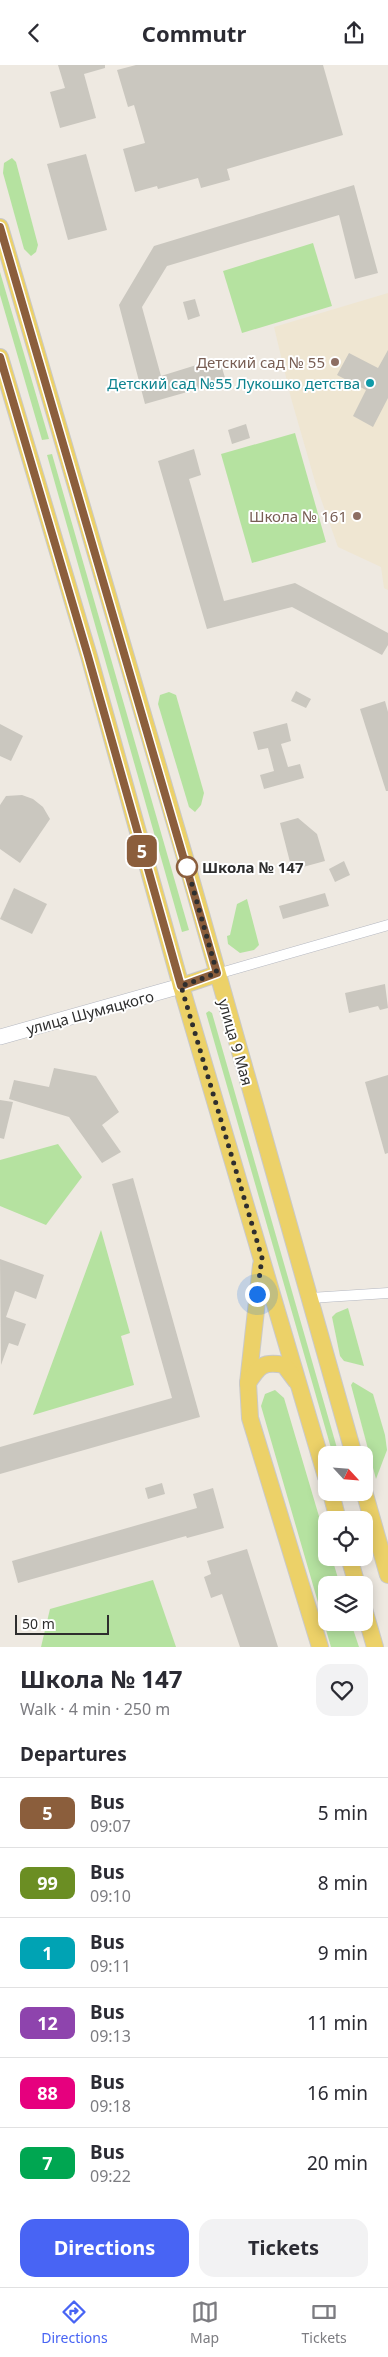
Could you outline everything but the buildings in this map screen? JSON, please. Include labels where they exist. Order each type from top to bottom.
[{"type":"main road","name":"улица 9 Мая","points":[[0,227],[217,973],[351,1446]]},
{"type":"main road","points":[[0,357],[88,656],[181,986],[318,1448]]},
{"type":"main road","points":[[181,986],[217,973]]},
{"type":"main road","points":[[262,1258],[248,1383],[250,1418],[320,1647]]},
{"type":"main road","points":[[248,1383],[257,1368],[270,1363],[284,1365],[301,1387]]},
{"type":"main road","points":[[368,1501],[383,1542],[388,1575]]},
{"type":"main road","points":[[370,1631],[374,1647]]},
{"type":"street","points":[[217,973],[388,925]]},
{"type":"street","name":"улица Шумяцкого","points":[[0,1037],[181,986]]},
{"type":"street","points":[[310,1298],[388,1293]]},
{"type":"shaded area","name":"Детский сад № 55","points":[[388,293],[388,590],[384,588],[381,567],[338,547],[316,485],[291,398],[274,327]]},
{"type":"green space","points":[[12,158],[16,162],[38,245],[36,252],[31,256],[24,249],[3,173],[4,163]]},
{"type":"green space","points":[[313,243],[332,306],[242,333],[223,271]]},
{"type":"green space","points":[[0,272],[49,439],[42,440],[0,295]]},
{"type":"green space","points":[[295,433],[326,542],[252,563],[221,454]]},
{"type":"green space","points":[[52,454],[189,930],[182,932],[47,455]]},
{"type":"green space","points":[[169,692],[176,695],[204,793],[201,805],[195,812],[189,807],[158,704],[160,695]]},
{"type":"green space","points":[[247,899],[259,945],[254,950],[240,953],[228,944],[227,936],[230,935],[237,904]]},
{"type":"green space","points":[[209,1011],[212,1013],[336,1446],[330,1446],[206,1013]]},
{"type":"green space","points":[[58,1144],[82,1177],[46,1225],[0,1206],[0,1160]]},
{"type":"green space","points":[[101,1230],[130,1333],[121,1336],[134,1385],[33,1415]]},
{"type":"green space","points":[[348,1308],[364,1366],[344,1361],[340,1356],[332,1317],[336,1313]]},
{"type":"green space","points":[[353,1382],[373,1394],[385,1435],[387,1450],[376,1479],[373,1468],[373,1446],[367,1446],[351,1385]]},
{"type":"green space","points":[[275,1390],[284,1398],[318,1513],[318,1566],[334,1566],[337,1576],[318,1576],[318,1602],[261,1406],[265,1394]]},
{"type":"green space","points":[[153,1580],[176,1647],[41,1647],[50,1609]]},
{"type":"green space","points":[[326,1631],[354,1631],[359,1647],[331,1647]]},
{"type":"bus line","name":"5","points":[[0,227],[217,973],[181,986],[88,656],[57,556],[0,357]]},
{"type":"place","name":"Детский сад № 55","points":[[335,362]]},
{"type":"place","name":"Детский сад №55 Лукошко детства","points":[[370,383]]},
{"type":"place","name":"Школа № 161","points":[[357,516]]},
{"type":"place","name":"Школа № 147","points":[[187,867]]},
{"type":"route","points":[[187,867],[217,973],[181,986],[262,1258],[257,1294]]}]
